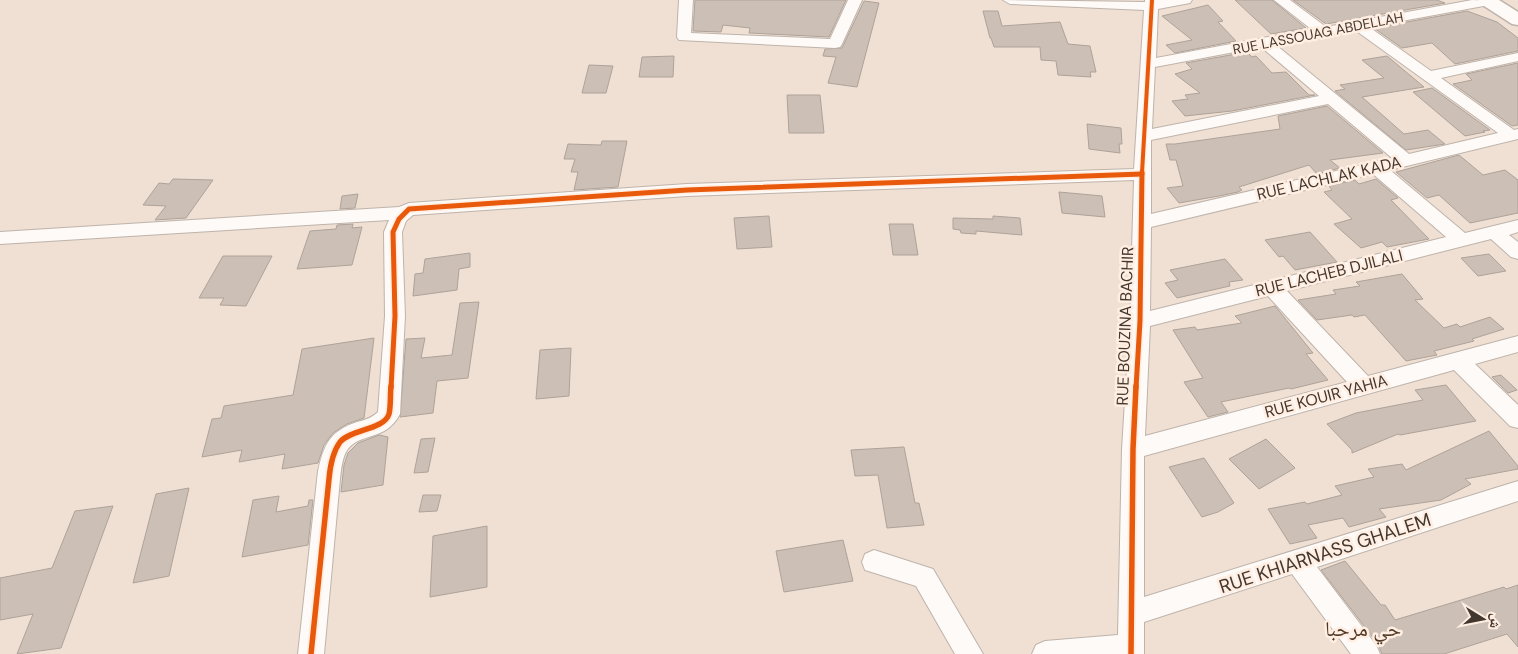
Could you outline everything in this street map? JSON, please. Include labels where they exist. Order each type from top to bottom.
[{"type":"main road","points":[[1488,1],[1518,20]]},
{"type":"street","points":[[686,0],[684,38],[835,44],[855,0]]},
{"type":"street","points":[[1010,0],[1152,3],[1185,0]]},
{"type":"street","points":[[1281,0],[1322,31]]},
{"type":"street","name":"RUE LASSOUAG ABDELLAH","points":[[1147,64],[1488,1]]},
{"type":"street","name":"RUE BOUZINA BACHIR","points":[[1131,651],[1133,449],[1140,321],[1140,223],[1143,136],[1152,3]]},
{"type":"street","points":[[1357,25],[1514,134]]},
{"type":"street","points":[[1265,43],[1406,160]]},
{"type":"street","points":[[1429,76],[1518,58]]},
{"type":"street","points":[[1143,136],[1332,98]]},
{"type":"street","name":"RUE LACHLAK KADA","points":[[1140,223],[1514,134]]},
{"type":"street","points":[[1376,167],[1461,240]]},
{"type":"street","points":[[311,654],[329,478],[336,448],[352,432],[377,425],[384,421],[389,414],[395,316],[394,232],[397,220],[409,209],[688,190],[1142,174]]},
{"type":"street","points":[[0,238],[402,214]]},
{"type":"street","name":"RUE LACHEB DJILALI","points":[[1140,321],[1518,226]]},
{"type":"street","points":[[1494,232],[1518,252]]},
{"type":"street","points":[[1271,287],[1363,385]]},
{"type":"street","name":"RUE KOUIR YAHIA","points":[[1133,449],[1518,344]]},
{"type":"street","points":[[1459,361],[1518,419]]},
{"type":"street","name":"RUE KHIARNASS GHALEM","points":[[1131,614],[1518,491]]},
{"type":"street","points":[[874,562],[924,576],[970,654]]},
{"type":"street","points":[[1298,562],[1367,654]]},
{"type":"street","points":[[1045,654],[1131,651]]},
{"type":"building","points":[[695,0],[846,0],[829,37],[749,33],[750,28],[723,25],[721,32],[693,31]]},
{"type":"building","points":[[1235,0],[1272,0],[1306,28],[1271,34]]},
{"type":"building","points":[[1293,0],[1437,0],[1445,3],[1326,24]]},
{"type":"building","points":[[864,1],[879,3],[857,87],[828,83],[836,57],[823,56],[825,49],[842,48]]},
{"type":"building","points":[[1208,5],[1223,21],[1218,22],[1236,41],[1175,53],[1166,45],[1192,40],[1162,16]]},
{"type":"building","points":[[983,11],[998,11],[1002,26],[1060,22],[1068,44],[1090,46],[1096,72],[1090,72],[1091,77],[1058,75],[1056,61],[1041,60],[1040,47],[994,47]]},
{"type":"building","points":[[1467,11],[1497,22],[1518,38],[1518,51],[1455,64],[1432,43],[1402,48],[1374,28]]},
{"type":"building","points":[[1247,52],[1252,57],[1256,56],[1272,73],[1286,72],[1309,95],[1315,95],[1232,111],[1185,116],[1172,101],[1188,99],[1185,95],[1200,93],[1175,74],[1192,69],[1186,63]]},
{"type":"building","points":[[674,56],[673,77],[639,77],[642,57]]},
{"type":"building","points":[[1387,56],[1424,87],[1362,97],[1404,134],[1428,130],[1445,144],[1406,150],[1335,91],[1345,89],[1340,85],[1384,78],[1362,60]]},
{"type":"building","points":[[1518,63],[1518,125],[1512,126],[1453,84],[1472,80],[1466,74]]},
{"type":"building","points":[[589,65],[613,66],[606,93],[582,93]]},
{"type":"building","points":[[1432,88],[1490,130],[1465,136],[1413,92]]},
{"type":"building","points":[[787,95],[820,95],[824,133],[789,133]]},
{"type":"building","points":[[1327,106],[1383,153],[1330,160],[1340,168],[1317,174],[1309,165],[1239,187],[1242,190],[1238,192],[1179,203],[1167,188],[1183,186],[1176,160],[1170,160],[1166,144],[1280,129],[1278,116]]},
{"type":"building","points":[[1087,124],[1121,128],[1122,144],[1119,144],[1120,153],[1089,149]]},
{"type":"building","points":[[602,141],[627,141],[618,187],[574,190],[578,172],[571,172],[575,159],[564,159],[568,144],[601,145]]},
{"type":"building","points":[[1459,155],[1483,175],[1505,170],[1518,180],[1518,213],[1470,223],[1439,195],[1427,198],[1396,172]]},
{"type":"building","points":[[173,179],[213,180],[186,218],[155,220],[166,206],[143,205],[159,183],[169,184]]},
{"type":"building","points":[[1376,179],[1398,198],[1391,200],[1429,239],[1387,247],[1382,242],[1361,248],[1334,224],[1352,219],[1324,192],[1332,190],[1329,186],[1355,180],[1359,184]]},
{"type":"building","points":[[1059,192],[1102,196],[1105,217],[1062,213]]},
{"type":"building","points":[[358,194],[355,208],[340,209],[342,196]]},
{"type":"building","points":[[769,216],[772,247],[737,249],[734,218]]},
{"type":"building","points":[[993,216],[1020,218],[1022,235],[976,231],[976,234],[961,233],[960,230],[953,229],[953,218],[993,219]]},
{"type":"building","points":[[353,224],[352,228],[362,227],[352,265],[297,269],[310,231],[336,229],[337,225]]},
{"type":"building","points":[[889,224],[913,224],[918,255],[893,255]]},
{"type":"building","points":[[1310,232],[1337,262],[1295,270],[1283,256],[1279,257],[1265,240]]},
{"type":"building","points":[[470,253],[470,267],[459,269],[457,290],[413,296],[415,274],[423,273],[425,259]]},
{"type":"building","points":[[1489,254],[1506,271],[1478,276],[1461,258]]},
{"type":"building","points":[[223,256],[272,256],[246,306],[220,305],[224,298],[199,298]]},
{"type":"building","points":[[1225,259],[1243,280],[1229,282],[1230,286],[1177,298],[1165,283],[1178,280],[1170,270]]},
{"type":"building","points":[[1402,274],[1423,299],[1415,300],[1444,328],[1457,324],[1460,327],[1490,317],[1504,329],[1472,339],[1474,341],[1434,351],[1437,355],[1406,361],[1365,315],[1317,320],[1298,300],[1336,294],[1333,290],[1360,286],[1356,282]]},
{"type":"building","points":[[479,302],[468,378],[437,381],[433,413],[400,417],[406,339],[425,338],[421,358],[452,355],[460,303]]},
{"type":"building","points":[[1275,306],[1313,353],[1306,354],[1328,380],[1221,402],[1228,412],[1208,417],[1184,382],[1203,378],[1173,330],[1195,327],[1197,330],[1242,323],[1235,316]]},
{"type":"building","points":[[374,338],[364,418],[347,424],[333,433],[324,445],[318,463],[282,469],[285,454],[239,462],[242,450],[202,457],[212,419],[221,418],[224,406],[293,395],[302,349]]},
{"type":"building","points":[[571,348],[569,396],[536,399],[540,350]]},
{"type":"building","points":[[1501,375],[1517,390],[1508,393],[1492,377]]},
{"type":"building","points":[[1446,385],[1476,421],[1398,434],[1352,453],[1352,450],[1327,424],[1356,413],[1423,400],[1415,390]]},
{"type":"building","points":[[1489,431],[1518,466],[1518,469],[1465,479],[1471,484],[1441,500],[1379,509],[1386,517],[1349,527],[1343,518],[1308,525],[1317,538],[1290,544],[1268,509],[1305,502],[1307,504],[1342,495],[1335,486],[1374,477],[1368,469],[1402,464],[1406,470]]},
{"type":"building","points":[[379,435],[388,437],[383,485],[341,492],[344,465],[348,453],[358,443]]},
{"type":"building","points":[[435,438],[428,472],[414,473],[421,439]]},
{"type":"building","points":[[1266,439],[1295,468],[1259,489],[1229,459]]},
{"type":"building","points":[[904,447],[915,503],[919,503],[924,525],[887,528],[878,475],[855,476],[851,450]]},
{"type":"building","points":[[1204,458],[1234,503],[1218,512],[1202,517],[1169,467]]},
{"type":"building","points":[[189,488],[169,576],[133,583],[156,494]]},
{"type":"building","points":[[423,495],[441,495],[437,511],[419,512]]},
{"type":"building","points":[[279,496],[276,512],[308,506],[309,500],[313,500],[308,545],[242,557],[253,500]]},
{"type":"building","points":[[113,506],[61,648],[17,654],[33,614],[0,620],[0,578],[52,568],[75,511]]},
{"type":"building","points":[[487,526],[487,587],[430,597],[433,536]]},
{"type":"building","points":[[843,540],[853,581],[784,592],[776,551]]},
{"type":"building","points":[[1345,561],[1381,605],[1385,605],[1395,620],[1504,587],[1506,589],[1518,585],[1518,647],[1507,634],[1444,654],[1382,654],[1378,644],[1321,570]]},
{"type":"cycle path","points":[[1131,654],[1133,449],[1140,321],[1143,136],[1152,0]]},
{"type":"cycle path","points":[[311,654],[333,455],[341,441],[356,432],[379,424],[389,414],[395,316],[393,232],[399,219],[409,209],[687,190],[1142,174]]},
{"type":"district","name":"حي مرحبا","points":[[1363,629]]}]
